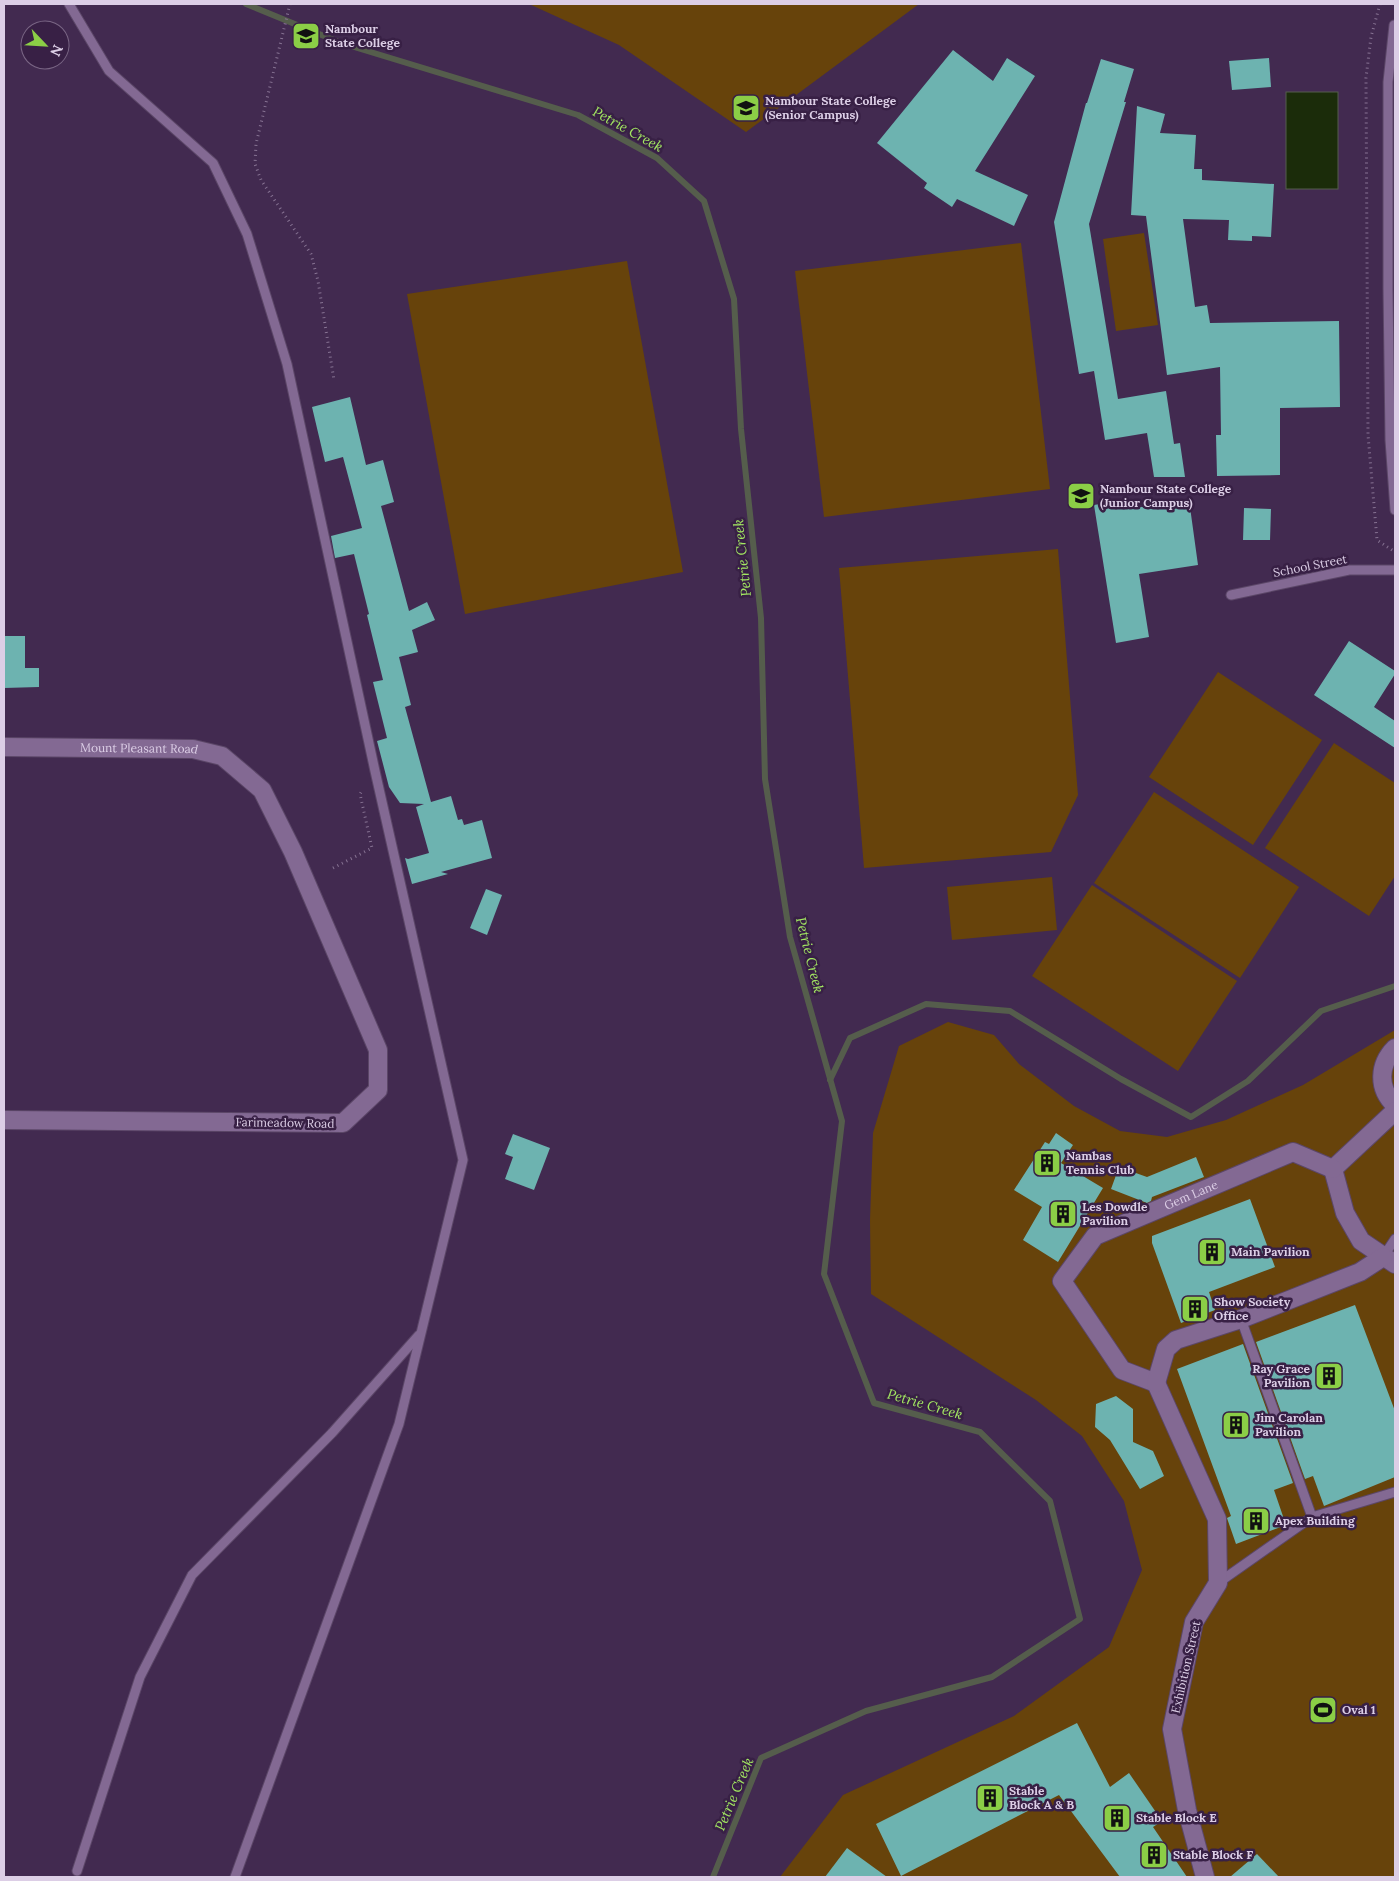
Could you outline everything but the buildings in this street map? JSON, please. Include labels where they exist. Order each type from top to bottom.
[{"type":"street","name":"Mount Pleasant Road","points":[[4,747],[194,749],[222,756],[262,790]]},
{"type":"street","name":"Farimeadow Road","points":[[4,1120],[343,1123],[378,1090],[378,1050],[293,852],[262,790]]},
{"type":"street","points":[[1395,1048],[1389,1054],[1384,1065],[1382,1077],[1384,1089],[1390,1100],[1395,1104]]},
{"type":"street","points":[[1389,1260],[1361,1241],[1345,1213],[1333,1170],[1395,1110]]},
{"type":"street","name":"Gem Lane","points":[[1156,1382],[1122,1370],[1062,1281],[1094,1236],[1293,1152],[1333,1170]]},
{"type":"street","points":[[1218,1583],[1217,1519],[1156,1382],[1166,1349],[1176,1340],[1241,1318],[1389,1260]]},
{"type":"street","name":"Exhibition Street","points":[[1205,1877],[1187,1810],[1172,1729],[1194,1622],[1218,1583]]},
{"type":"lane","points":[[69,4],[109,71],[213,163],[247,234],[287,364],[375,771],[464,1160],[399,1424],[235,1877]]},
{"type":"lane","points":[[1394,26],[1388,82],[1390,440],[1395,510]]},
{"type":"lane","name":"School Street","points":[[1232,595],[1349,570],[1395,570]]},
{"type":"lane","points":[[1389,1260],[1395,1239]]},
{"type":"lane","points":[[1241,1318],[1312,1517]]},
{"type":"lane","points":[[77,1871],[140,1677],[192,1575],[332,1433],[421,1333]]},
{"type":"lane","points":[[1218,1583],[1312,1517],[1395,1492]]},
{"type":"path","points":[[1380,4],[1371,37],[1366,78],[1368,435],[1377,540],[1395,552]]},
{"type":"path","points":[[289,6],[256,144],[255,164],[261,180],[311,254],[318,281],[334,380]]},
{"type":"path","points":[[334,868],[372,848],[360,794],[375,771]]},
{"type":"shaded area","points":[[529,4],[919,4],[746,132],[619,45]]},
{"type":"shaded area","points":[[1286,92],[1338,92],[1338,189],[1286,189]]},
{"type":"shaded area","points":[[1144,233],[1158,325],[1116,331],[1103,239]]},
{"type":"shaded area","points":[[1021,243],[1050,489],[824,517],[795,271]]},
{"type":"shaded area","points":[[627,261],[683,572],[465,614],[407,294]]},
{"type":"shaded area","points":[[1058,549],[1078,795],[1051,852],[864,868],[839,568]]},
{"type":"shaded area","points":[[1218,672],[1322,740],[1253,845],[1149,777]]},
{"type":"shaded area","points":[[1334,743],[1395,783],[1395,876],[1369,916],[1265,848]]},
{"type":"shaded area","points":[[1154,792],[1299,887],[1240,978],[1094,883]]},
{"type":"shaded area","points":[[1052,877],[1057,930],[952,940],[947,887]]},
{"type":"shaded area","points":[[1092,885],[1237,981],[1178,1071],[1032,976]]},
{"type":"shaded area","points":[[948,1022],[994,1035],[1019,1064],[1074,1106],[1120,1131],[1167,1137],[1226,1120],[1303,1085],[1395,1030],[1395,1877],[780,1877],[843,1795],[1014,1716],[1109,1647],[1142,1570],[1124,1501],[1082,1436],[1036,1400],[871,1294],[870,1220],[873,1133],[899,1046]]},
{"type":"waterway","name":"Petrie Creek","points":[[246,4],[341,43],[578,115],[657,158],[704,201],[734,299],[741,429],[761,618],[765,779],[790,937],[842,1121],[824,1274],[874,1403],[980,1432],[1050,1501],[1080,1619],[992,1677],[866,1711],[761,1758],[713,1877]]},
{"type":"waterway","points":[[830,1080],[850,1038],[926,1004],[1010,1011],[1121,1079],[1191,1117],[1248,1081],[1321,1011],[1395,986]]},
{"type":"place","name":"Nambour State College","points":[[306,36]]},
{"type":"place","name":"Nambour State College (Senior Campus)","points":[[746,108]]},
{"type":"place","name":"Nambour State College (Junior Campus)","points":[[1081,496]]},
{"type":"place","name":"Nambas Tennis Club","points":[[1047,1163]]},
{"type":"place","name":"Les Dowdle Pavilion","points":[[1063,1214]]},
{"type":"place","name":"Main Pavilion","points":[[1212,1252]]},
{"type":"place","name":"Show Society Office","points":[[1195,1309]]},
{"type":"place","name":"Ray Grace Pavilion","points":[[1329,1376]]},
{"type":"place","name":"Jim Carolan Pavilion","points":[[1236,1425]]},
{"type":"place","name":"Apex Building","points":[[1256,1521]]},
{"type":"place","name":"Oval 1","points":[[1323,1710]]},
{"type":"place","name":"Stable Block A & B","points":[[990,1798]]},
{"type":"place","name":"Stable Block E","points":[[1117,1818]]},
{"type":"place","name":"Stable Block F","points":[[1154,1855]]}]
